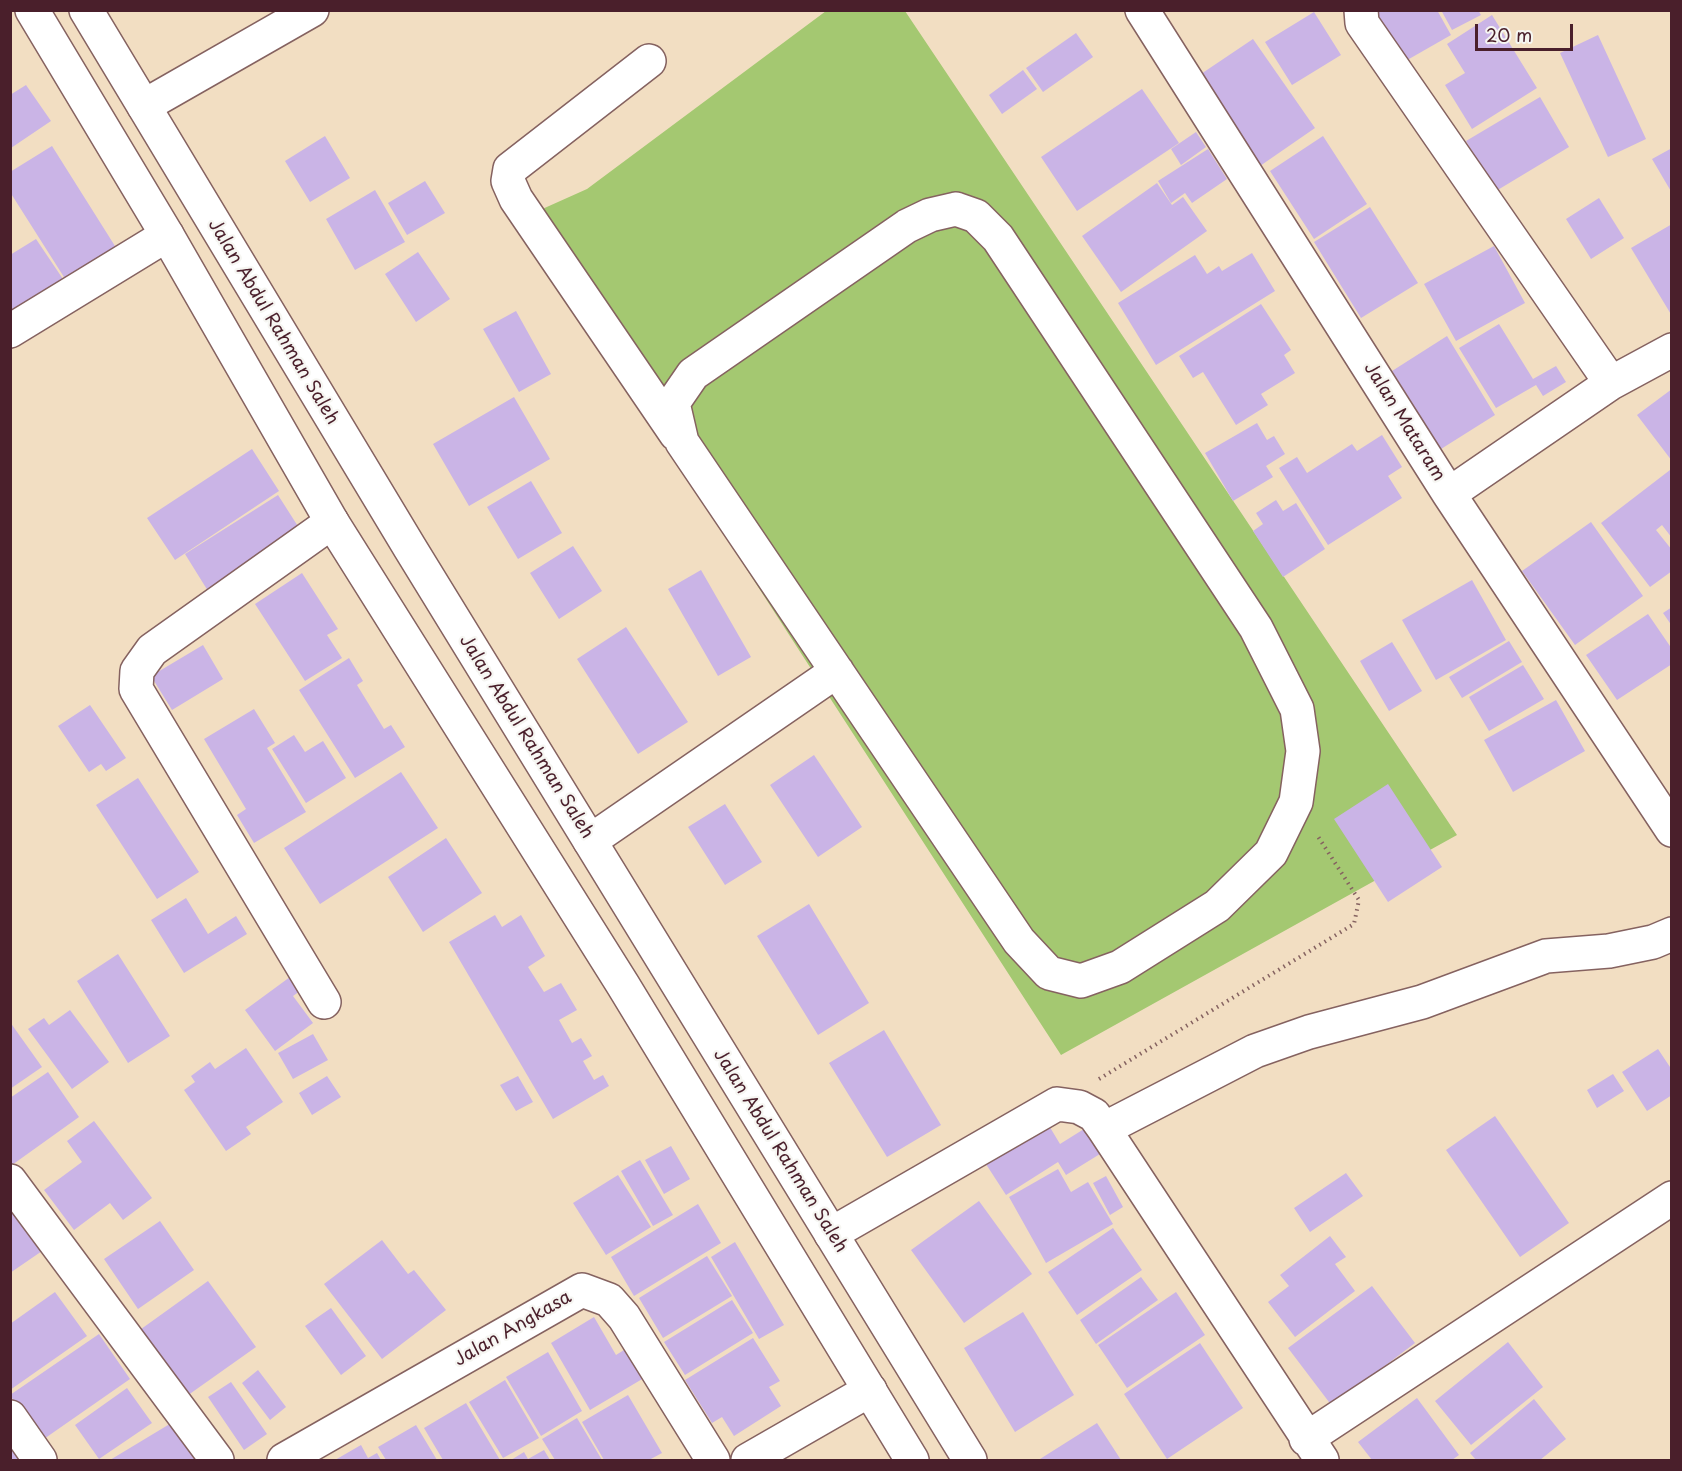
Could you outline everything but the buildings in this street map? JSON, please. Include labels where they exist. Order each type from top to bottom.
[{"type":"main road","points":[[32,10],[167,235],[332,522],[617,975],[912,1461]]},
{"type":"main road","name":"Jalan Abdul Rahman Saleh","points":[[86,10],[410,548],[970,1461]]},
{"type":"main road","points":[[144,106],[312,10]]},
{"type":"main road","name":"Jalan Mataram","points":[[1142,10],[1449,494],[1671,830]]},
{"type":"main road","points":[[1361,10],[1362,23],[1611,384]]},
{"type":"main road","points":[[649,61],[510,169],[508,181],[516,199],[1019,941],[1049,973],[1081,981],[1120,967],[1217,906],[1271,853],[1296,802],[1303,752],[1297,709],[1256,628],[998,238],[976,216],[956,209],[930,215],[907,226],[693,374],[673,403],[682,442]]},
{"type":"main road","points":[[10,331],[167,235]]},
{"type":"main road","points":[[1449,494],[1611,384],[1671,351]]},
{"type":"main road","points":[[324,1002],[136,689],[137,671],[152,650],[332,522]]},
{"type":"main road","points":[[368,577],[410,548]]},
{"type":"main road","points":[[590,841],[837,671]]},
{"type":"main road","points":[[1104,1129],[1255,1051],[1309,1032],[1422,1002],[1546,956],[1609,951],[1653,942],[1671,934]]},
{"type":"main road","points":[[831,1234],[1057,1104],[1079,1107],[1094,1115],[1104,1129],[1314,1450],[1671,1198]]},
{"type":"main road","points":[[10,1182],[217,1461]]},
{"type":"main road","name":"Jalan Angkasa","points":[[284,1461],[582,1290],[609,1300],[624,1317],[714,1461]]},
{"type":"main road","points":[[748,1461],[870,1390]]},
{"type":"main road","points":[[10,1417],[40,1461]]},
{"type":"path","points":[[1057,1104],[1354,924],[1359,900],[1296,802]]},
{"type":"green space","points":[[826,11],[905,11],[1457,835],[1061,1055],[520,219],[587,189]]}]
